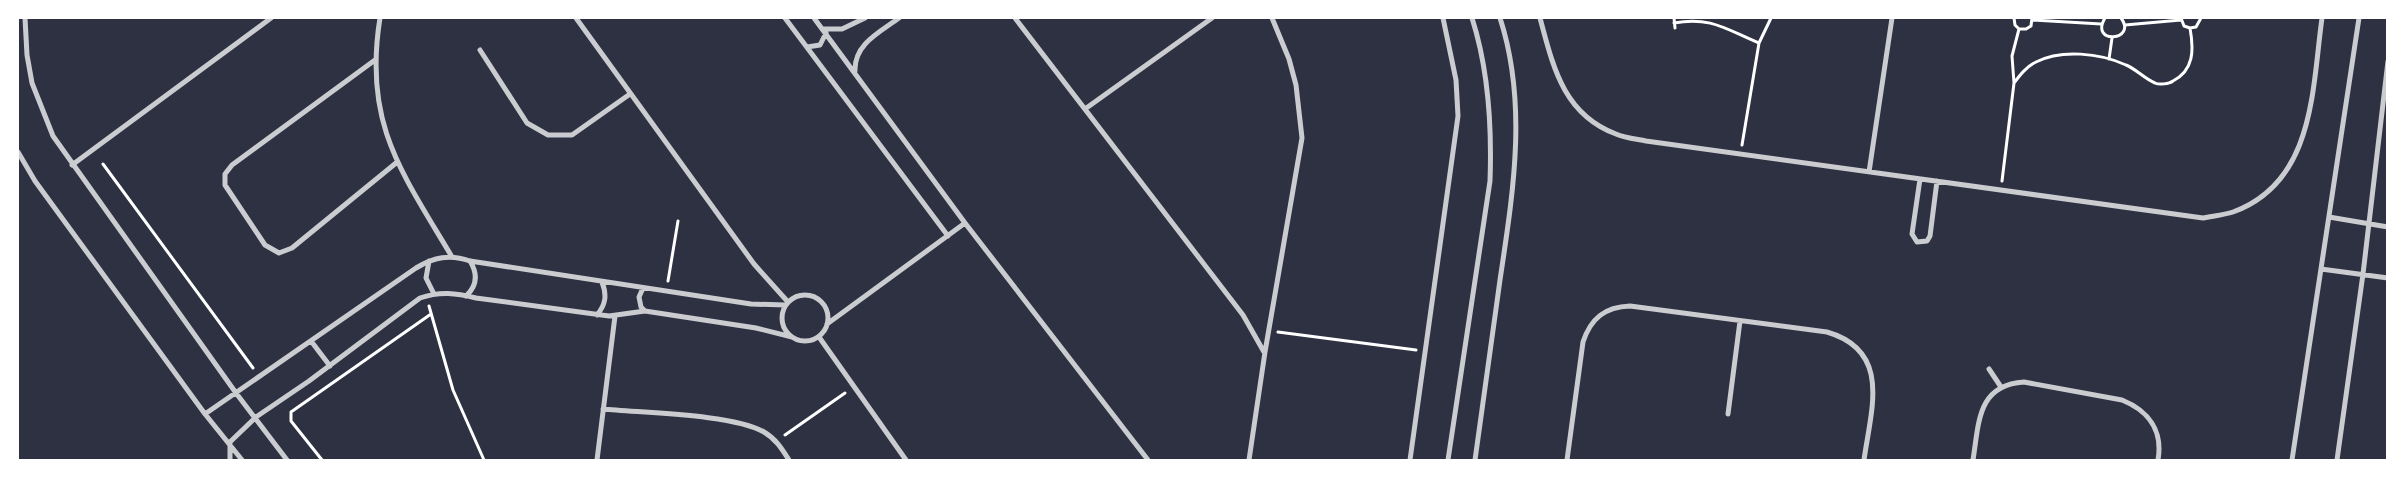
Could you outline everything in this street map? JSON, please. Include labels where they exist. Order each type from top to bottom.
[{"type":"street","points":[[25,18],[27,56],[32,83],[53,136],[72,166],[236,393],[288,460]]},
{"type":"street","points":[[72,166],[272,18]]},
{"type":"street","points":[[380,18],[375,60],[382,123],[396,163],[452,257]]},
{"type":"street","points":[[576,18],[754,264],[786,304],[783,324],[792,337]]},
{"type":"street","points":[[785,18],[948,236]]},
{"type":"street","points":[[814,18],[965,223],[1148,460]]},
{"type":"street","points":[[824,31],[842,29],[865,18]]},
{"type":"street","points":[[855,72],[855,62],[863,46],[899,18]]},
{"type":"street","points":[[1016,18],[1243,315],[1265,352]]},
{"type":"street","points":[[1085,109],[1212,18]]},
{"type":"street","points":[[1249,460],[1268,331],[1302,138],[1296,85],[1289,59],[1272,18]]},
{"type":"street","points":[[1410,460],[1458,116],[1456,80],[1443,18]]},
{"type":"street","points":[[1448,460],[1490,182],[1491,149],[1487,84],[1472,18]]},
{"type":"street","points":[[1475,460],[1515,168],[1517,133],[1515,96],[1510,61],[1500,18]]},
{"type":"street","points":[[1540,18],[1554,70],[1568,97],[1589,120],[1616,134],[1646,141],[2203,218],[2233,212],[2260,198],[2283,177],[2299,151],[2307,122],[2322,18]]},
{"type":"street","points":[[1869,172],[1892,18]]},
{"type":"street","points":[[2292,460],[2359,18]]},
{"type":"street","points":[[806,46],[820,45],[824,31]]},
{"type":"street","points":[[480,50],[528,123],[548,135],[572,135],[630,94]]},
{"type":"street","points":[[375,60],[232,165],[225,174],[225,185],[265,246],[278,253],[292,248],[396,163]]},
{"type":"street","points":[[2337,460],[2363,274],[2388,61]]},
{"type":"street","points":[[18,152],[35,181],[205,414],[230,442],[242,460]]},
{"type":"street","points":[[1920,179],[1912,234],[1917,242],[1922,243],[1930,236],[1937,182]]},
{"type":"street","points":[[2329,217],[2388,227]]},
{"type":"street","points":[[230,460],[230,442],[256,417],[330,366],[420,298],[444,293],[597,315],[615,316],[645,311],[756,328],[806,341],[819,336],[827,324],[965,223]]},
{"type":"street","points":[[205,414],[429,260],[452,257],[470,262],[751,304],[786,304],[802,296],[817,299],[826,310],[827,324]]},
{"type":"street","points":[[429,260],[426,278],[434,294]]},
{"type":"street","points":[[466,296],[475,280],[474,267],[470,262]]},
{"type":"street","points":[[2321,269],[2388,278]]},
{"type":"street","points":[[597,315],[606,296],[602,282]]},
{"type":"street","points":[[643,288],[639,297],[641,307],[645,311]]},
{"type":"street","points":[[1567,460],[1583,342],[1594,319],[1611,309],[1630,306],[1826,332],[1852,343],[1862,352],[1871,371],[1874,391],[1864,460]]},
{"type":"street","points":[[597,460],[615,316]]},
{"type":"street","points":[[1728,414],[1740,321]]},
{"type":"street","points":[[819,336],[906,460]]},
{"type":"street","points":[[312,341],[330,366]]},
{"type":"street","points":[[1989,369],[2001,387]]},
{"type":"street","points":[[1973,460],[1980,416],[1984,404],[2001,387],[2012,382],[2024,382],[2122,400],[2136,405],[2147,414],[2155,426],[2159,440],[2158,460]]},
{"type":"street","points":[[603,409],[732,422],[763,432],[776,441],[790,460]]},
{"type":"path","points":[[1674,18],[1675,28]]},
{"type":"path","points":[[1740,154],[1759,43],[1771,18]]},
{"type":"path","points":[[2014,18],[2015,25],[2020,29]]},
{"type":"path","points":[[2105,18],[2101,24],[2102,30],[2112,38]]},
{"type":"path","points":[[2112,38],[2119,36],[2124,31],[2125,25],[2121,18]]},
{"type":"path","points":[[2125,25],[2181,19],[2184,26],[2190,28],[2196,27],[2201,18]]},
{"type":"path","points":[[1674,23],[1705,19],[1759,43]]},
{"type":"path","points":[[2020,29],[2031,26],[2033,19],[2101,24]]},
{"type":"path","points":[[2014,83],[2034,63],[2048,57],[2078,55],[2109,59],[2141,73],[2155,83],[2169,83],[2182,77],[2190,65],[2193,53],[2190,28]]},
{"type":"path","points":[[2000,190],[2014,83],[2012,56],[2020,29]]},
{"type":"path","points":[[2109,59],[2112,38]]},
{"type":"path","points":[[103,164],[259,377]]},
{"type":"path","points":[[666,291],[678,221]]},
{"type":"path","points":[[427,296],[453,390],[484,460]]},
{"type":"path","points":[[322,460],[291,421],[291,412],[431,314]]},
{"type":"path","points":[[1268,331],[1424,351]]},
{"type":"path","points":[[776,441],[854,387]]}]
